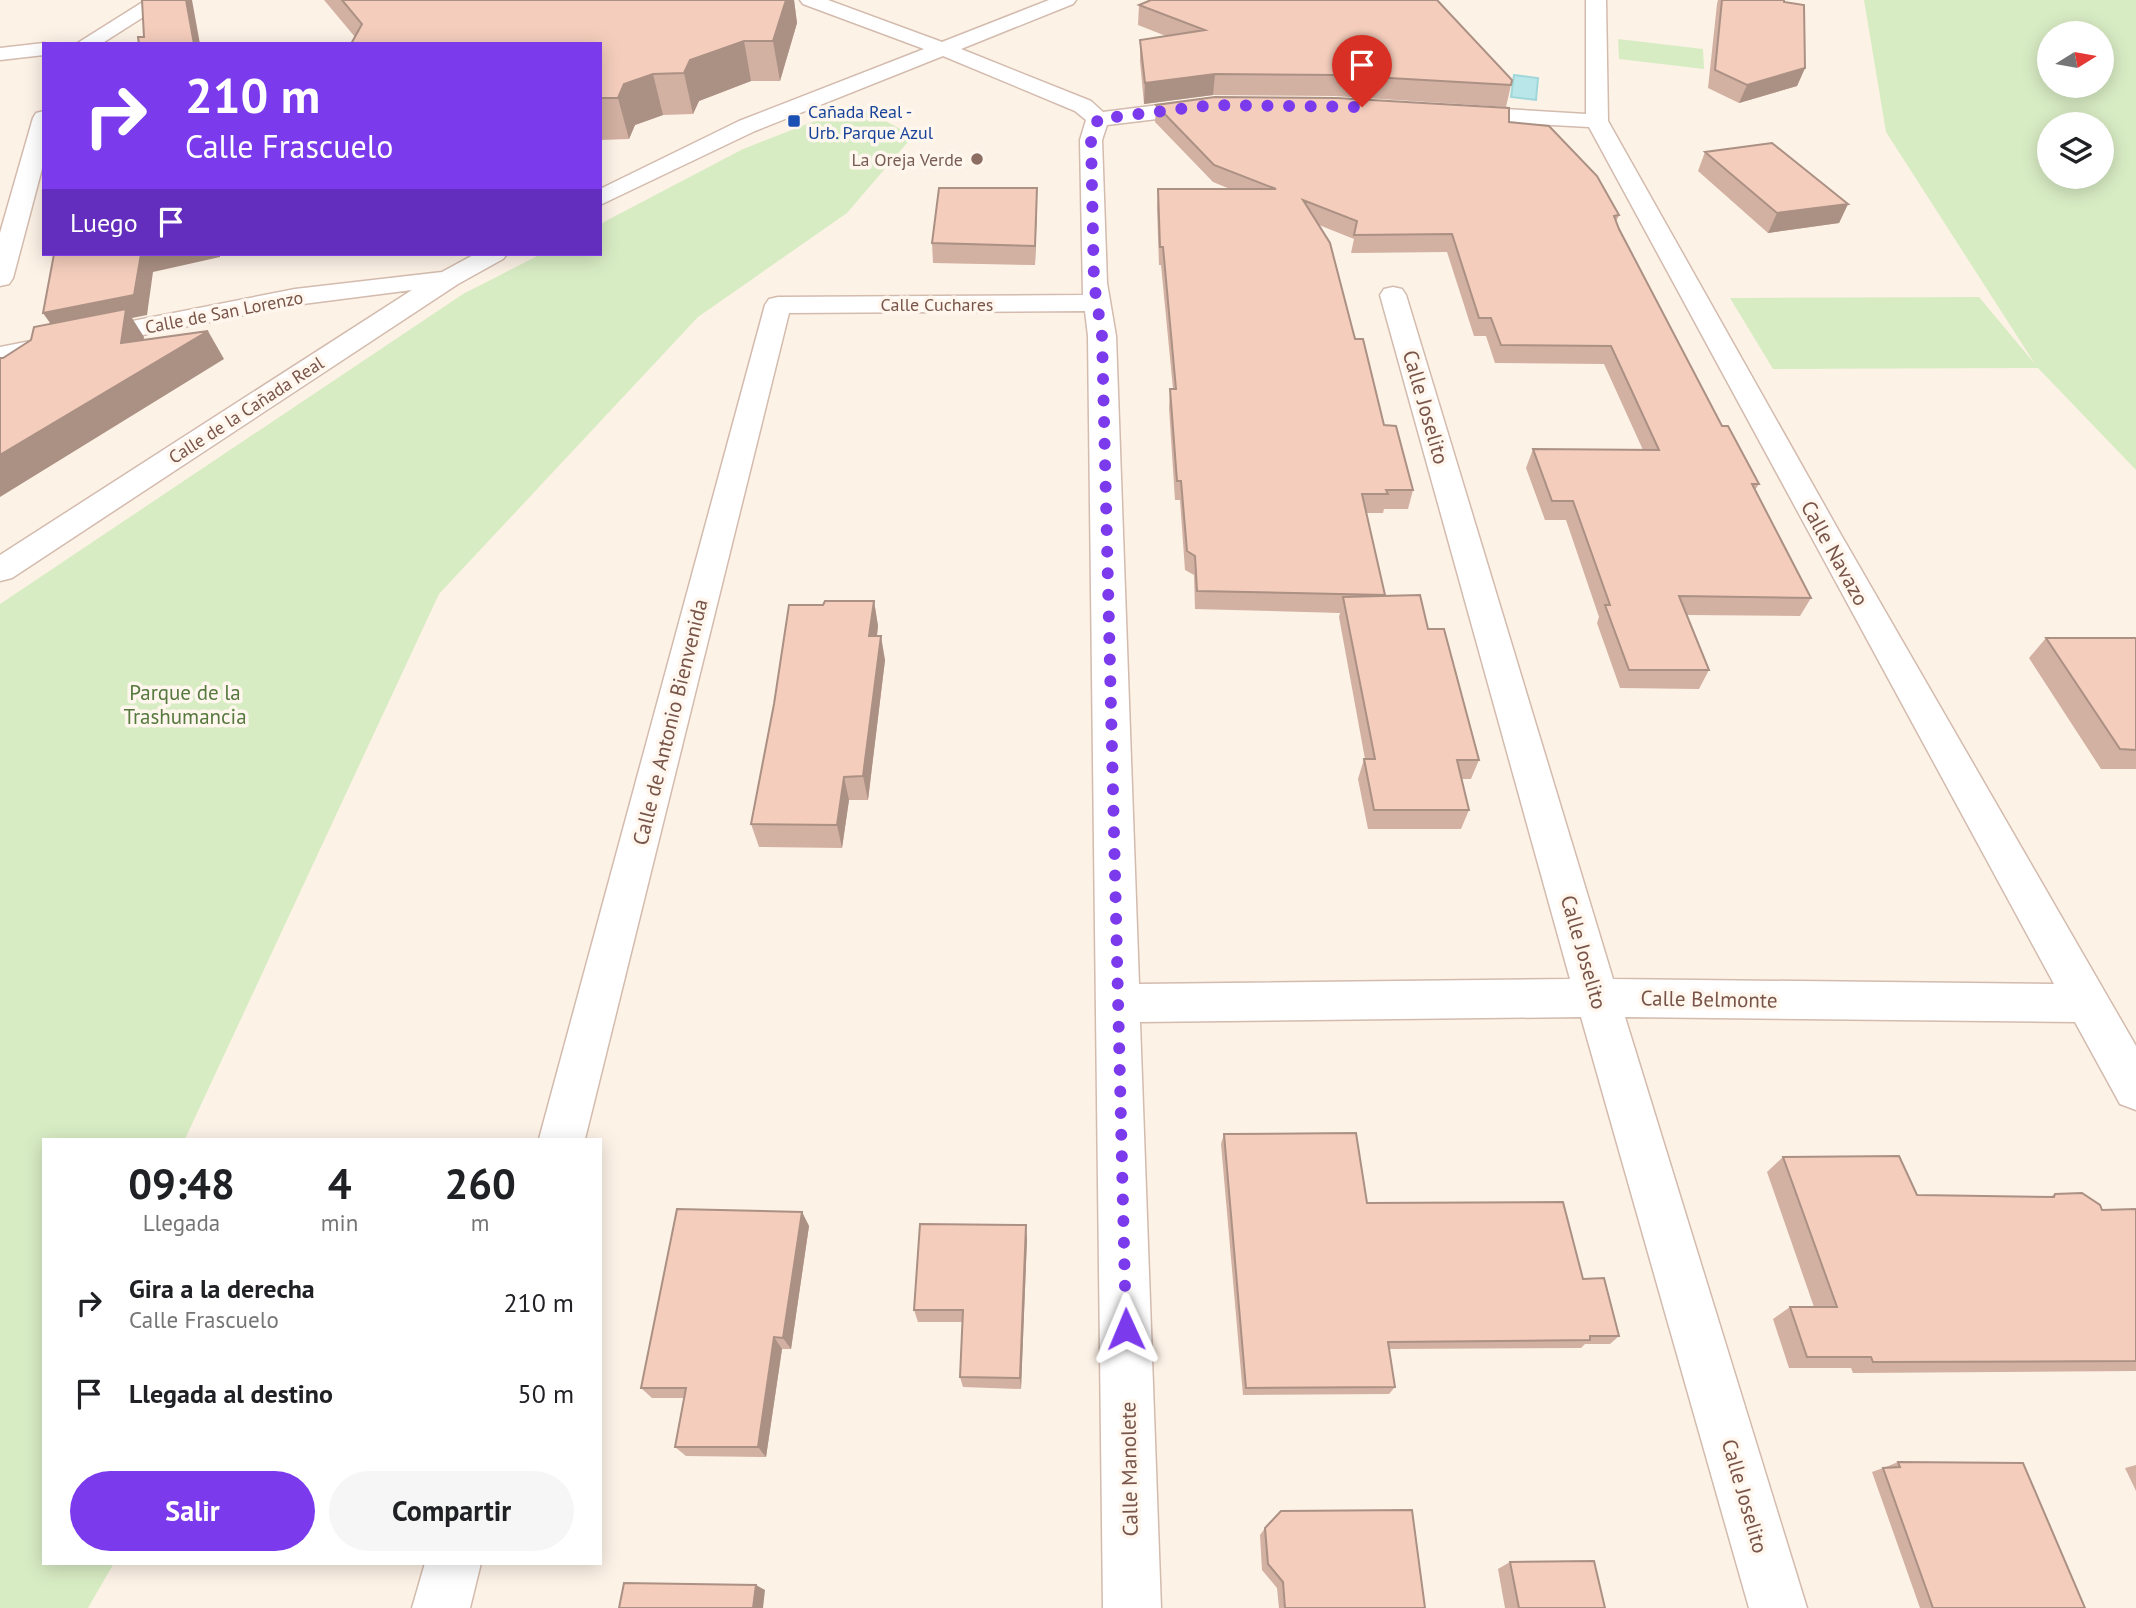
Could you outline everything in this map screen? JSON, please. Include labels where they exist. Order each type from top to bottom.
[{"type":"street","points":[[89,42],[160,0]]},
{"type":"street","points":[[810,0],[905,37],[942,48],[1083,106],[1098,119],[1226,105]]},
{"type":"street","points":[[602,197],[747,126],[1066,0]]},
{"type":"street","name":"Calle Navazo","points":[[1596,0],[1597,121],[1824,533],[2136,1089]]},
{"type":"street","points":[[0,54],[42,48]]},
{"type":"street","points":[[1432,111],[1597,121]]},
{"type":"street","name":"Calle Manolete","points":[[1098,119],[1091,140],[1096,303],[1102,336],[1132,1608]]},
{"type":"street","points":[[0,278],[42,125]]},
{"type":"street","name":"Calle de la Cañada Real","points":[[0,570],[449,278],[490,256]]},
{"type":"street","name":"Calle de San Lorenzo","points":[[0,355],[295,297],[449,278]]},
{"type":"street","name":"Calle Joselito","points":[[1393,295],[1778,1608]]},
{"type":"street","name":"Calle Cuchares","points":[[778,304],[1096,303]]},
{"type":"street","name":"Calle de Antonio Bienvenida","points":[[562,1138],[778,304]]},
{"type":"street","name":"Calle Belmonte","points":[[1119,1003],[1597,998],[2089,1003]]},
{"type":"street","points":[[441,1608],[452,1565]]},
{"type":"green space","points":[[1864,0],[2136,0],[2136,470],[2038,368],[1773,369],[1730,298],[1979,297],[2035,364],[1886,132]]},
{"type":"green space","points":[[1618,39],[1703,49],[1704,69],[1619,59]]},
{"type":"green space","name":"Parque de la Trashumancia","points":[[856,105],[913,136],[847,213],[698,317],[439,594],[185,1138],[42,1138],[42,1565],[113,1565],[88,1608],[0,1608],[0,604],[463,294],[537,256],[602,256],[602,223],[743,149]]},
{"type":"water","points":[[1514,75],[1538,78],[1536,100],[1511,97]]},
{"type":"building","points":[[142,0],[186,0],[194,42],[139,42],[138,37],[144,37]]},
{"type":"building","points":[[342,0],[786,0],[773,41],[744,41],[690,60],[684,73],[653,74],[624,84],[618,98],[602,98],[602,42],[352,42],[362,24]]},
{"type":"building","points":[[1151,0],[1437,0],[1512,80],[1511,85],[1337,75],[1215,74],[1145,83],[1140,40],[1205,30],[1139,5]]},
{"type":"building","points":[[1722,0],[1784,0],[1804,5],[1805,68],[1747,85],[1715,70]]},
{"type":"building","points":[[1215,97],[1337,98],[1509,108],[1509,122],[1549,126],[1597,176],[1619,215],[1614,216],[1619,229],[1722,426],[1728,426],[1759,484],[1752,484],[1811,598],[1679,596],[1709,670],[1629,670],[1605,605],[1610,605],[1573,501],[1552,501],[1533,449],[1659,450],[1611,346],[1501,345],[1491,318],[1479,318],[1452,234],[1354,235],[1357,221],[1303,200],[1330,243],[1355,339],[1363,339],[1384,425],[1396,426],[1413,490],[1386,490],[1388,494],[1362,494],[1385,595],[1197,591],[1195,556],[1187,551],[1181,481],[1177,481],[1170,389],[1176,389],[1163,247],[1160,247],[1158,189],[1276,189],[1214,165],[1156,105]]},
{"type":"building","points":[[1772,143],[1848,204],[1777,213],[1705,152]]},
{"type":"building","points":[[939,188],[1037,188],[1035,246],[932,243]]},
{"type":"building","points":[[54,256],[141,256],[134,295],[43,313]]},
{"type":"building","points":[[126,309],[121,343],[208,331],[0,455],[0,358],[31,340],[34,327]]},
{"type":"building","points":[[1420,595],[1428,629],[1444,629],[1479,760],[1457,760],[1469,810],[1374,810],[1364,759],[1375,759],[1343,597]]},
{"type":"building","points":[[825,601],[874,601],[869,636],[881,636],[863,776],[844,777],[837,825],[751,824],[774,704],[789,605],[823,605]]},
{"type":"building","points":[[2046,638],[2136,638],[2136,750],[2120,749]]},
{"type":"building","points":[[1356,1133],[1367,1203],[1563,1202],[1583,1279],[1604,1278],[1619,1336],[1590,1336],[1590,1340],[1388,1342],[1395,1387],[1246,1388],[1224,1134]]},
{"type":"building","points":[[1899,1156],[1917,1195],[2054,1197],[2055,1194],[2082,1193],[2100,1205],[2102,1210],[2136,1209],[2136,1361],[1873,1362],[1871,1357],[1807,1357],[1790,1307],[1837,1307],[1783,1157]]},
{"type":"building","points":[[677,1209],[802,1212],[783,1338],[774,1337],[758,1447],[675,1447],[686,1388],[641,1388]]},
{"type":"building","points":[[920,1224],[1026,1225],[1020,1378],[960,1377],[963,1310],[914,1310]]},
{"type":"building","points":[[1898,1462],[2023,1463],[2085,1608],[1933,1608],[1883,1468],[1900,1467]]},
{"type":"building","points":[[1412,1510],[1425,1608],[1285,1608],[1283,1582],[1268,1564],[1265,1528],[1281,1511]]},
{"type":"building","points":[[1594,1561],[1605,1608],[1519,1608],[1510,1562]]},
{"type":"building","points":[[624,1583],[756,1585],[753,1608],[619,1608]]},
{"type":"place","name":"Cañada Real - Urb. Parque Azul","points":[[794,121]]},
{"type":"place","name":"La Oreja Verde","points":[[977,159]]},
{"type":"route","points":[[1126,1329],[1102,336],[1094,283],[1091,140],[1098,119],[1213,105],[1362,107]]}]
